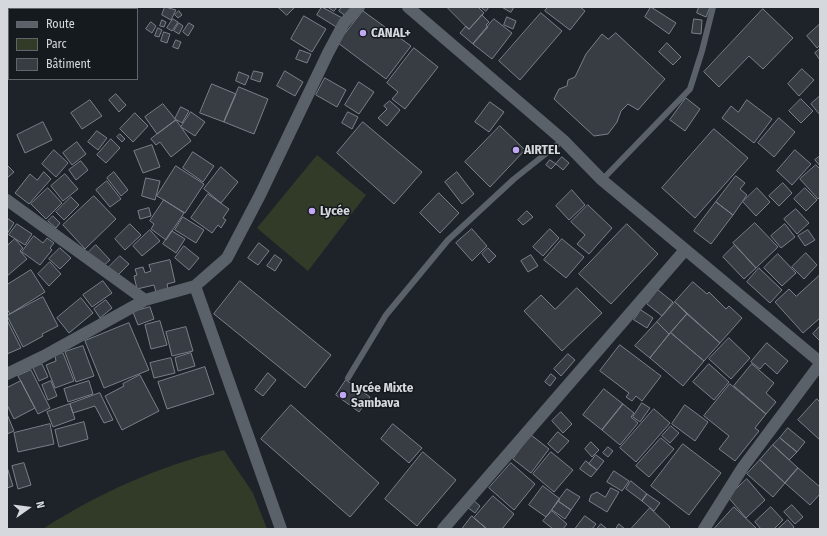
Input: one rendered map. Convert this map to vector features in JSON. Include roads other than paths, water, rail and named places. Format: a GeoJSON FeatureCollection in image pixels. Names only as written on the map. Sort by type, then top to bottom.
{"type":"FeatureCollection","features":[{"type":"Feature","properties":{"kind":"street"},"geometry":{"type":"LineString","coordinates":[[7,374],[44,356],[145,300],[195,286],[227,258],[260,195],[328,53],[344,23],[359,7]]}},
{"type":"Feature","properties":{"kind":"street"},"geometry":{"type":"LineString","coordinates":[[408,7],[563,140],[602,180],[820,363],[744,468],[704,529]]}},
{"type":"Feature","properties":{"kind":"street"},"geometry":{"type":"LineString","coordinates":[[7,200],[145,300]]}},
{"type":"Feature","properties":{"kind":"street"},"geometry":{"type":"LineString","coordinates":[[443,529],[685,250]]}},
{"type":"Feature","properties":{"kind":"street"},"geometry":{"type":"LineString","coordinates":[[195,286],[281,529]]}},
{"type":"Feature","properties":{"kind":"lane"},"geometry":{"type":"LineString","coordinates":[[602,180],[690,89],[702,51],[713,7]]}},
{"type":"Feature","properties":{"kind":"lane"},"geometry":{"type":"LineString","coordinates":[[348,378],[386,315],[448,240],[514,179],[563,140]]}},
{"type":"Feature","properties":{"kind":"place","name":"CANAL+"},"geometry":{"type":"Point","coordinates":[363,33]}},
{"type":"Feature","properties":{"kind":"place","name":"AIRTEL"},"geometry":{"type":"Point","coordinates":[516,150]}},
{"type":"Feature","properties":{"kind":"place","name":"Lycée"},"geometry":{"type":"Point","coordinates":[312,211]}},
{"type":"Feature","properties":{"kind":"place","name":"Lycée Mixte Sambava"},"geometry":{"type":"Point","coordinates":[343,395]}}]}
